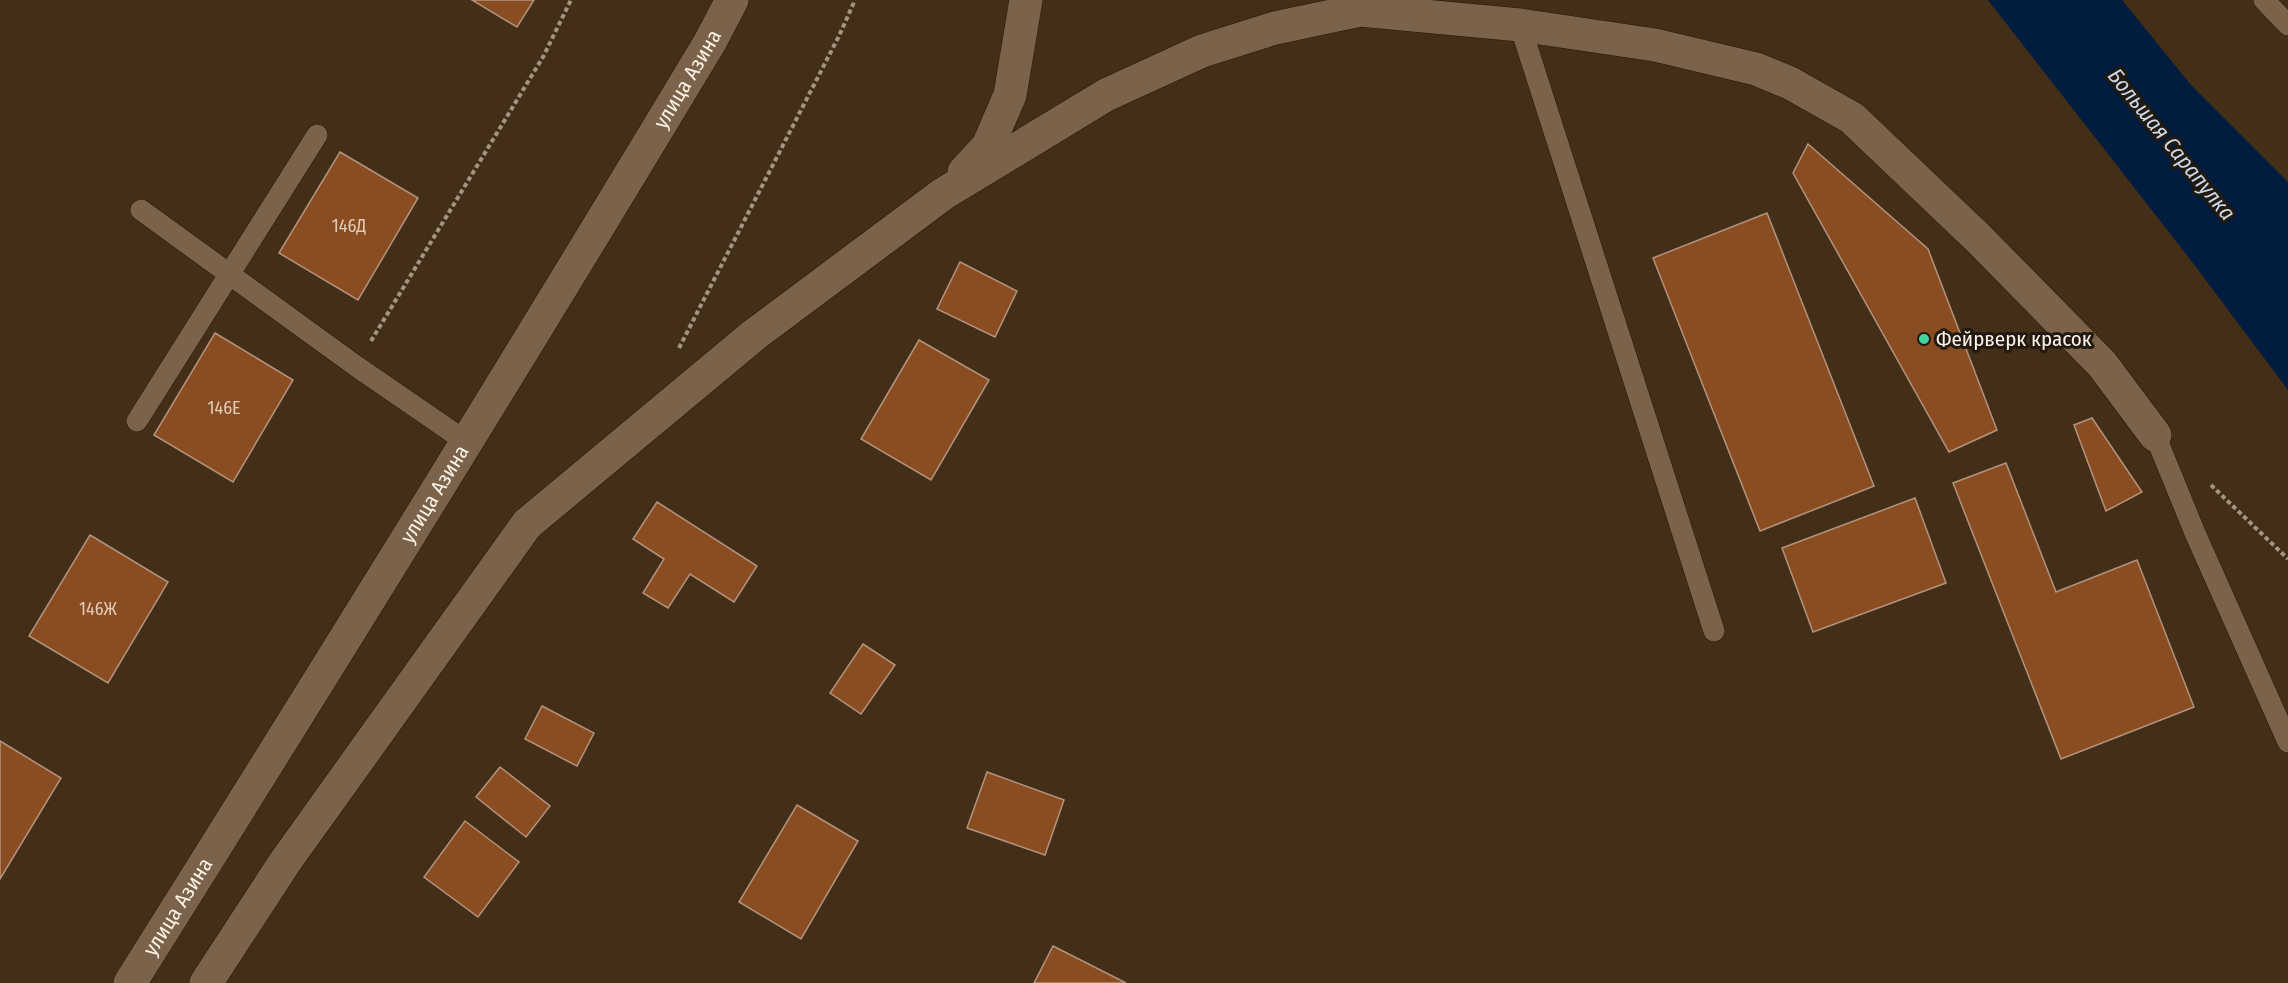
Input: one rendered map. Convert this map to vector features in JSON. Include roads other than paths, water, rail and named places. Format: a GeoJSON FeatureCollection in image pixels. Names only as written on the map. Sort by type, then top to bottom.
{"type":"FeatureCollection","features":[{"type":"Feature","properties":{"kind":"street","name":"улица Азина"},"geometry":{"type":"LineString","coordinates":[[130,983],[468,443],[698,62],[732,0]]}},
{"type":"Feature","properties":{"kind":"street"},"geometry":{"type":"LineString","coordinates":[[944,194],[988,146],[1010,95],[1026,0]]}},
{"type":"Feature","properties":{"kind":"street"},"geometry":{"type":"LineString","coordinates":[[206,983],[285,862],[527,524],[754,335],[944,194],[1107,95],[1202,51],[1275,28],[1360,10],[1520,25],[1655,45],[1756,69],[1790,83],[1851,118],[1980,239],[2102,364],[2155,435]]}},
{"type":"Feature","properties":{"kind":"lane"},"geometry":{"type":"LineString","coordinates":[[2264,0],[2288,26]]}},
{"type":"Feature","properties":{"kind":"lane"},"geometry":{"type":"LineString","coordinates":[[1520,25],[1714,631]]}},
{"type":"Feature","properties":{"kind":"lane"},"geometry":{"type":"LineString","coordinates":[[137,422],[317,135]]}},
{"type":"Feature","properties":{"kind":"lane"},"geometry":{"type":"LineString","coordinates":[[141,210],[356,366],[468,443]]}},
{"type":"Feature","properties":{"kind":"lane"},"geometry":{"type":"LineString","coordinates":[[2155,435],[2195,533],[2288,742]]}},
{"type":"Feature","properties":{"kind":"water","name":"Большая Сарапулка"},"geometry":{"type":"Polygon","coordinates":[[[1988,0],[2122,0],[2191,85],[2288,182],[2288,390],[2193,263],[1988,0]]]}},
{"type":"Feature","properties":{"kind":"place","name":"Фейрверк красок"},"geometry":{"type":"Point","coordinates":[1924,339]}}]}
